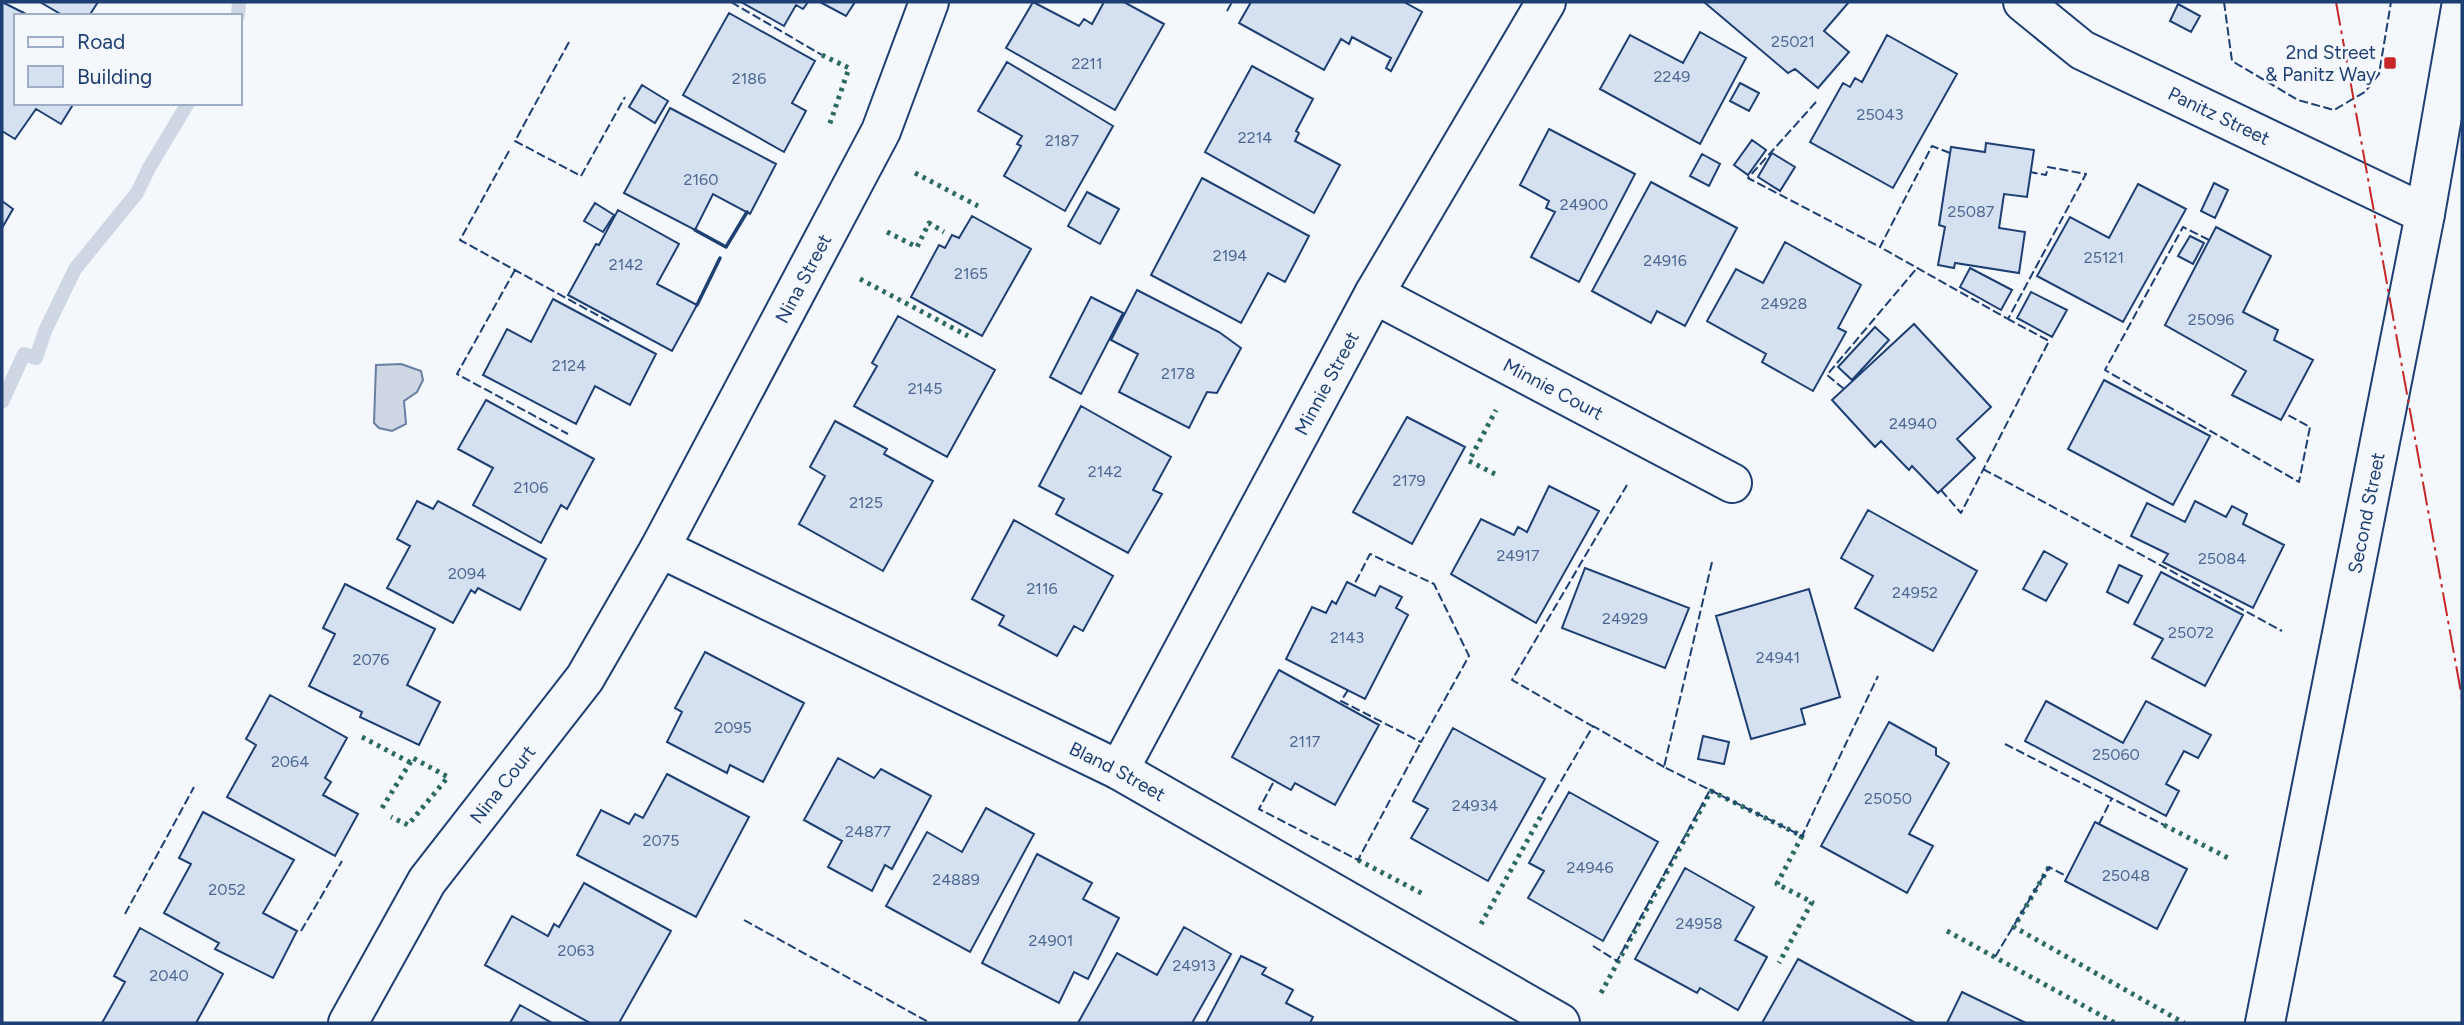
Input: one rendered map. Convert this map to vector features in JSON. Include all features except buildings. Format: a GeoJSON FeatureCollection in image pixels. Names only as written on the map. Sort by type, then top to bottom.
{"type":"FeatureCollection","features":[{"type":"Feature","properties":{"kind":"street","name":"Nina Street"},"geometry":{"type":"LineString","coordinates":[[660,548],[881,131],[929,2]]}},
{"type":"Feature","properties":{"kind":"street","name":"Minnie Street"},"geometry":{"type":"LineString","coordinates":[[1119,770],[1374,294],[1546,2]]}},
{"type":"Feature","properties":{"kind":"street","name":"Panitz Street"},"geometry":{"type":"LineString","coordinates":[[2024,2],[2082,50],[2425,214]]}},
{"type":"Feature","properties":{"kind":"street","name":"Second Street"},"geometry":{"type":"LineString","coordinates":[[2265,1023],[2425,214],[2462,2]]}},
{"type":"Feature","properties":{"kind":"street","name":"Minnie Court"},"geometry":{"type":"LineString","coordinates":[[1374,294],[1732,483]]}},
{"type":"Feature","properties":{"kind":"street","name":"Bland Street"},"geometry":{"type":"LineString","coordinates":[[660,548],[1119,770],[1560,1023]]}},
{"type":"Feature","properties":{"kind":"street","name":"Nina Court"},"geometry":{"type":"LineString","coordinates":[[348,1023],[426,881],[585,678],[660,548]]}},
{"type":"Feature","properties":{"kind":"shaded area"},"geometry":{"type":"Polygon","coordinates":[[[401,364],[421,371],[423,380],[417,392],[404,401],[406,424],[392,431],[379,428],[374,423],[376,365],[401,364]]]}},
{"type":"Feature","properties":{"kind":"waterway"},"geometry":{"type":"LineString","coordinates":[[238,14],[239,2]]}},
{"type":"Feature","properties":{"kind":"waterway"},"geometry":{"type":"LineString","coordinates":[[2,402],[24,354],[36,358],[45,331],[75,269],[137,193],[187,105]]}},
{"type":"Feature","properties":{"kind":"hedge"},"geometry":{"type":"LineString","coordinates":[[822,55],[849,68],[829,126]]}},
{"type":"Feature","properties":{"kind":"hedge"},"geometry":{"type":"LineString","coordinates":[[915,173],[978,206]]}},
{"type":"Feature","properties":{"kind":"hedge"},"geometry":{"type":"LineString","coordinates":[[887,232],[917,247],[929,223],[944,232]]}},
{"type":"Feature","properties":{"kind":"hedge"},"geometry":{"type":"LineString","coordinates":[[860,279],[968,336]]}},
{"type":"Feature","properties":{"kind":"hedge"},"geometry":{"type":"LineString","coordinates":[[1495,474],[1469,461],[1496,410]]}},
{"type":"Feature","properties":{"kind":"hedge"},"geometry":{"type":"LineString","coordinates":[[362,737],[411,763]]}},
{"type":"Feature","properties":{"kind":"hedge"},"geometry":{"type":"LineString","coordinates":[[382,808],[413,758],[448,777],[408,825],[391,817]]}},
{"type":"Feature","properties":{"kind":"hedge"},"geometry":{"type":"LineString","coordinates":[[1601,993],[1711,791],[1802,836],[1777,884],[1812,902],[1779,963]]}},
{"type":"Feature","properties":{"kind":"hedge"},"geometry":{"type":"LineString","coordinates":[[1481,924],[1542,814]]}},
{"type":"Feature","properties":{"kind":"hedge"},"geometry":{"type":"LineString","coordinates":[[2164,825],[2232,860]]}},
{"type":"Feature","properties":{"kind":"hedge"},"geometry":{"type":"LineString","coordinates":[[1358,860],[1425,895]]}},
{"type":"Feature","properties":{"kind":"hedge"},"geometry":{"type":"LineString","coordinates":[[2049,867],[2014,927],[2184,1023]]}},
{"type":"Feature","properties":{"kind":"hedge"},"geometry":{"type":"LineString","coordinates":[[1947,931],[2115,1023]]}},
{"type":"Feature","properties":{"kind":"fence"},"geometry":{"type":"LineString","coordinates":[[731,2],[822,55]]}},
{"type":"Feature","properties":{"kind":"fence"},"geometry":{"type":"LineString","coordinates":[[1227,11],[1232,2]]}},
{"type":"Feature","properties":{"kind":"fence"},"geometry":{"type":"LineString","coordinates":[[2224,2],[2232,61],[2298,100],[2334,110],[2365,92],[2379,74],[2391,2]]}},
{"type":"Feature","properties":{"kind":"fence"},"geometry":{"type":"LineString","coordinates":[[569,42],[515,141],[581,176],[625,97]]}},
{"type":"Feature","properties":{"kind":"fence"},"geometry":{"type":"LineString","coordinates":[[1816,102],[1748,178],[1880,247]]}},
{"type":"Feature","properties":{"kind":"fence"},"geometry":{"type":"LineString","coordinates":[[1950,153],[1932,146],[1880,247],[2008,319],[2086,174],[2048,167],[2046,175],[2030,172]]}},
{"type":"Feature","properties":{"kind":"fence"},"geometry":{"type":"LineString","coordinates":[[509,151],[460,240],[610,322],[611,318]]}},
{"type":"Feature","properties":{"kind":"fence"},"geometry":{"type":"LineString","coordinates":[[2209,240],[2183,227],[2105,370],[2299,482],[2310,427],[2284,413]]}},
{"type":"Feature","properties":{"kind":"fence"},"geometry":{"type":"LineString","coordinates":[[1844,389],[1827,375],[1917,268]]}},
{"type":"Feature","properties":{"kind":"fence"},"geometry":{"type":"LineString","coordinates":[[515,270],[457,374],[568,434]]}},
{"type":"Feature","properties":{"kind":"fence"},"geometry":{"type":"LineString","coordinates":[[1941,490],[1961,513],[2049,341],[2008,319]]}},
{"type":"Feature","properties":{"kind":"fence"},"geometry":{"type":"LineString","coordinates":[[1983,469],[2282,631]]}},
{"type":"Feature","properties":{"kind":"fence"},"geometry":{"type":"LineString","coordinates":[[1594,727],[1512,680],[1627,485]]}},
{"type":"Feature","properties":{"kind":"fence"},"geometry":{"type":"LineString","coordinates":[[1348,690],[1341,701],[1421,742],[1469,656],[1434,584],[1370,554],[1354,585]]}},
{"type":"Feature","properties":{"kind":"fence"},"geometry":{"type":"LineString","coordinates":[[1712,562],[1664,767],[1802,836],[1878,676]]}},
{"type":"Feature","properties":{"kind":"fence"},"geometry":{"type":"LineString","coordinates":[[1542,814],[1593,726],[1666,768]]}},
{"type":"Feature","properties":{"kind":"fence"},"geometry":{"type":"LineString","coordinates":[[1273,783],[1259,809],[1358,860],[1421,742]]}},
{"type":"Feature","properties":{"kind":"fence"},"geometry":{"type":"LineString","coordinates":[[2005,744],[2164,825]]}},
{"type":"Feature","properties":{"kind":"fence"},"geometry":{"type":"LineString","coordinates":[[125,914],[194,787]]}},
{"type":"Feature","properties":{"kind":"fence"},"geometry":{"type":"LineString","coordinates":[[1593,946],[1617,961],[1710,790]]}},
{"type":"Feature","properties":{"kind":"fence"},"geometry":{"type":"LineString","coordinates":[[2099,824],[2112,798]]}},
{"type":"Feature","properties":{"kind":"fence"},"geometry":{"type":"LineString","coordinates":[[301,931],[342,861]]}},
{"type":"Feature","properties":{"kind":"fence"},"geometry":{"type":"LineString","coordinates":[[1995,957],[2049,867],[2066,876]]}},
{"type":"Feature","properties":{"kind":"fence"},"geometry":{"type":"LineString","coordinates":[[744,920],[930,1023]]}},
{"type":"Feature","properties":{"kind":"wall"},"geometry":{"type":"LineString","coordinates":[[695,230],[726,247],[747,212]]}},
{"type":"Feature","properties":{"kind":"wall"},"geometry":{"type":"LineString","coordinates":[[697,305],[720,258]]}},
{"type":"Feature","properties":{"kind":"power"},"geometry":{"type":"LineString","coordinates":[[2336,2],[2462,698]]}},
{"type":"Feature","properties":{"kind":"place","name":"2nd Street & Panitz Way"},"geometry":{"type":"Point","coordinates":[2390,63]}}]}
